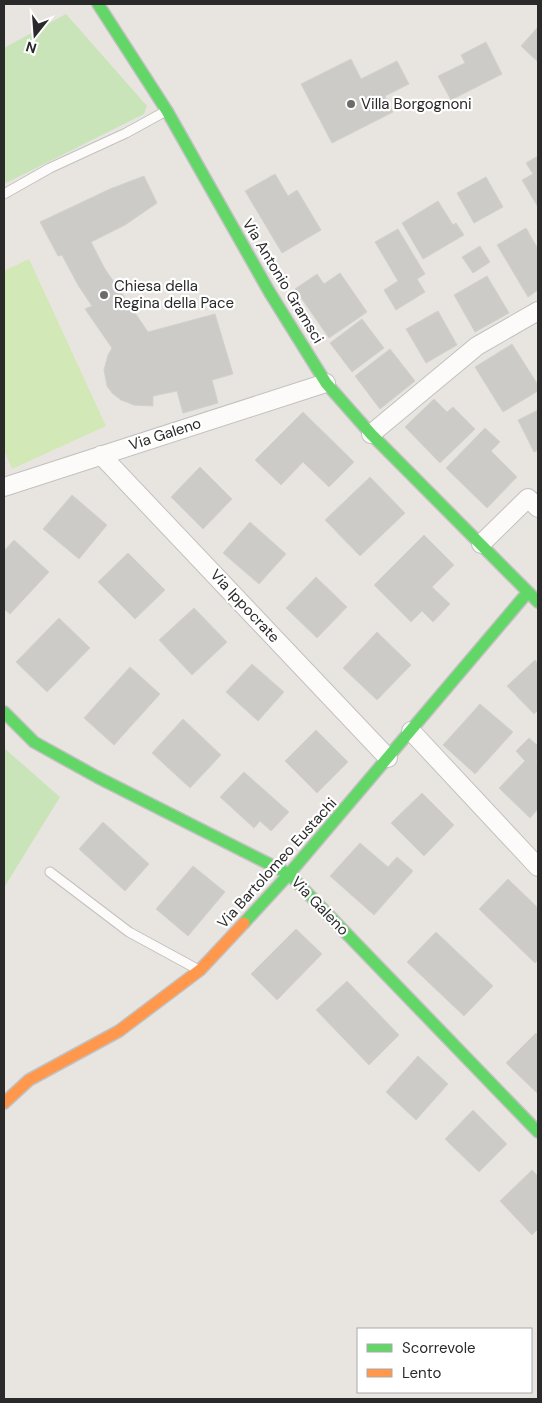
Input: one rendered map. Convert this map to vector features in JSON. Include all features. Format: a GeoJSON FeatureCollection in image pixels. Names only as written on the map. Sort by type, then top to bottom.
{"type":"FeatureCollection","features":[{"type":"Feature","properties":{"kind":"street","name":"Via Antonio Gramsci"},"geometry":{"type":"LineString","coordinates":[[98,4],[167,111],[270,293],[326,383],[371,434],[538,602]]}},
{"type":"Feature","properties":{"kind":"street"},"geometry":{"type":"LineString","coordinates":[[371,434],[477,346],[538,311]]}},
{"type":"Feature","properties":{"kind":"street","name":"Via Galeno"},"geometry":{"type":"LineString","coordinates":[[4,487],[326,383]]}},
{"type":"Feature","properties":{"kind":"street","name":"Via Ippocrate"},"geometry":{"type":"LineString","coordinates":[[101,455],[388,758]]}},
{"type":"Feature","properties":{"kind":"street"},"geometry":{"type":"LineString","coordinates":[[480,544],[535,498]]}},
{"type":"Feature","properties":{"kind":"street","name":"Via Bartolomeo Eustachi"},"geometry":{"type":"LineString","coordinates":[[4,1103],[29,1080],[119,1031],[200,970],[289,874],[528,592]]}},
{"type":"Feature","properties":{"kind":"street","name":"Via Galeno"},"geometry":{"type":"LineString","coordinates":[[4,712],[34,742],[97,777],[289,874],[538,1132]]}},
{"type":"Feature","properties":{"kind":"street"},"geometry":{"type":"LineString","coordinates":[[411,731],[538,867]]}},
{"type":"Feature","properties":{"kind":"lane"},"geometry":{"type":"LineString","coordinates":[[4,194],[50,168],[126,133],[167,111]]}},
{"type":"Feature","properties":{"kind":"lane"},"geometry":{"type":"LineString","coordinates":[[50,872],[129,932],[200,970]]}},
{"type":"Feature","properties":{"kind":"green space"},"geometry":{"type":"Polygon","coordinates":[[[66,14],[147,106],[144,114],[6,183],[4,178],[4,48],[66,14]]]}},
{"type":"Feature","properties":{"kind":"green space"},"geometry":{"type":"Polygon","coordinates":[[[29,259],[106,426],[12,469],[4,450],[4,271],[29,259]]]}},
{"type":"Feature","properties":{"kind":"green space"},"geometry":{"type":"Polygon","coordinates":[[[4,748],[60,797],[5,886],[4,885],[4,748]]]}},
{"type":"Feature","properties":{"kind":"building"},"geometry":{"type":"Polygon","coordinates":[[[538,27],[538,62],[521,46],[538,27]]]}},
{"type":"Feature","properties":{"kind":"building"},"geometry":{"type":"Polygon","coordinates":[[[486,42],[502,74],[451,100],[438,76],[465,63],[461,55],[486,42]]]}},
{"type":"Feature","properties":{"kind":"building","name":"Villa Borgognoni"},"geometry":{"type":"Polygon","coordinates":[[[351,59],[361,79],[397,61],[409,84],[385,96],[393,112],[332,143],[301,84],[351,59]]]}},
{"type":"Feature","properties":{"kind":"building"},"geometry":{"type":"Polygon","coordinates":[[[538,156],[538,207],[522,180],[533,174],[526,163],[538,156]]]}},
{"type":"Feature","properties":{"kind":"building"},"geometry":{"type":"Polygon","coordinates":[[[275,174],[288,196],[297,190],[321,230],[282,253],[245,191],[275,174]]]}},
{"type":"Feature","properties":{"kind":"building","name":"Chiesa della Regina della Pace"},"geometry":{"type":"Polygon","coordinates":[[[144,176],[157,203],[125,225],[91,242],[105,269],[148,332],[215,314],[233,374],[212,380],[218,403],[183,413],[177,391],[153,396],[153,406],[134,405],[121,400],[112,393],[107,386],[104,370],[112,348],[85,309],[92,306],[62,255],[58,256],[40,222],[110,189],[144,176]]]}},
{"type":"Feature","properties":{"kind":"building"},"geometry":{"type":"Polygon","coordinates":[[[486,177],[503,207],[474,223],[457,193],[486,177]]]}},
{"type":"Feature","properties":{"kind":"building"},"geometry":{"type":"Polygon","coordinates":[[[438,201],[453,225],[456,223],[464,235],[423,259],[402,223],[438,201]]]}},
{"type":"Feature","properties":{"kind":"building"},"geometry":{"type":"Polygon","coordinates":[[[526,228],[538,249],[538,290],[528,297],[497,245],[526,228]]]}},
{"type":"Feature","properties":{"kind":"building"},"geometry":{"type":"Polygon","coordinates":[[[398,229],[425,274],[417,279],[425,292],[396,310],[384,290],[398,281],[375,242],[398,229]]]}},
{"type":"Feature","properties":{"kind":"building"},"geometry":{"type":"Polygon","coordinates":[[[480,246],[490,262],[473,273],[462,257],[480,246]]]}},
{"type":"Feature","properties":{"kind":"building"},"geometry":{"type":"Polygon","coordinates":[[[340,273],[367,312],[329,338],[295,289],[317,274],[324,284],[340,273]]]}},
{"type":"Feature","properties":{"kind":"building"},"geometry":{"type":"Polygon","coordinates":[[[487,276],[509,313],[475,332],[454,295],[487,276]]]}},
{"type":"Feature","properties":{"kind":"building"},"geometry":{"type":"Polygon","coordinates":[[[438,311],[457,345],[426,363],[406,329],[438,311]]]}},
{"type":"Feature","properties":{"kind":"building"},"geometry":{"type":"Polygon","coordinates":[[[362,319],[384,348],[352,372],[330,343],[362,319]]]}},
{"type":"Feature","properties":{"kind":"building"},"geometry":{"type":"Polygon","coordinates":[[[512,344],[538,385],[538,391],[503,412],[475,367],[512,344]]]}},
{"type":"Feature","properties":{"kind":"building"},"geometry":{"type":"Polygon","coordinates":[[[390,349],[415,381],[380,409],[355,376],[390,349]]]}},
{"type":"Feature","properties":{"kind":"building"},"geometry":{"type":"Polygon","coordinates":[[[434,399],[447,412],[453,407],[475,429],[440,463],[405,427],[434,399]]]}},
{"type":"Feature","properties":{"kind":"building"},"geometry":{"type":"Polygon","coordinates":[[[538,410],[538,450],[534,452],[518,420],[538,410]]]}},
{"type":"Feature","properties":{"kind":"building"},"geometry":{"type":"Polygon","coordinates":[[[303,412],[354,462],[329,487],[303,462],[281,485],[255,460],[303,412]]]}},
{"type":"Feature","properties":{"kind":"building"},"geometry":{"type":"Polygon","coordinates":[[[485,428],[500,442],[491,451],[517,477],[487,508],[446,468],[485,428]]]}},
{"type":"Feature","properties":{"kind":"building"},"geometry":{"type":"Polygon","coordinates":[[[200,467],[232,499],[203,529],[171,497],[200,467]]]}},
{"type":"Feature","properties":{"kind":"building"},"geometry":{"type":"Polygon","coordinates":[[[370,477],[405,513],[360,556],[325,520],[370,477]]]}},
{"type":"Feature","properties":{"kind":"building"},"geometry":{"type":"Polygon","coordinates":[[[72,495],[107,525],[79,559],[43,529],[72,495]]]}},
{"type":"Feature","properties":{"kind":"building"},"geometry":{"type":"Polygon","coordinates":[[[250,522],[286,554],[259,584],[223,553],[250,522]]]}},
{"type":"Feature","properties":{"kind":"building"},"geometry":{"type":"Polygon","coordinates":[[[424,535],[454,565],[432,587],[450,604],[433,622],[422,611],[411,622],[374,585],[424,535]]]}},
{"type":"Feature","properties":{"kind":"building"},"geometry":{"type":"Polygon","coordinates":[[[14,540],[49,572],[10,614],[4,609],[4,551],[14,540]]]}},
{"type":"Feature","properties":{"kind":"building"},"geometry":{"type":"Polygon","coordinates":[[[128,553],[165,590],[135,619],[98,582],[128,553]]]}},
{"type":"Feature","properties":{"kind":"building"},"geometry":{"type":"Polygon","coordinates":[[[316,577],[347,607],[317,638],[286,608],[316,577]]]}},
{"type":"Feature","properties":{"kind":"building"},"geometry":{"type":"Polygon","coordinates":[[[194,608],[227,642],[192,675],[159,640],[194,608]]]}},
{"type":"Feature","properties":{"kind":"building"},"geometry":{"type":"Polygon","coordinates":[[[59,618],[90,648],[47,692],[16,662],[59,618]]]}},
{"type":"Feature","properties":{"kind":"building"},"geometry":{"type":"Polygon","coordinates":[[[377,632],[411,665],[377,700],[343,668],[377,632]]]}},
{"type":"Feature","properties":{"kind":"building"},"geometry":{"type":"Polygon","coordinates":[[[535,660],[538,664],[538,710],[534,714],[507,686],[535,660]]]}},
{"type":"Feature","properties":{"kind":"building"},"geometry":{"type":"Polygon","coordinates":[[[252,664],[284,692],[258,721],[226,692],[252,664]]]}},
{"type":"Feature","properties":{"kind":"building"},"geometry":{"type":"Polygon","coordinates":[[[130,667],[160,694],[114,745],[84,718],[130,667]]]}},
{"type":"Feature","properties":{"kind":"building"},"geometry":{"type":"Polygon","coordinates":[[[480,704],[513,732],[475,774],[443,745],[480,704]]]}},
{"type":"Feature","properties":{"kind":"building"},"geometry":{"type":"Polygon","coordinates":[[[183,719],[221,755],[190,788],[152,753],[183,719]]]}},
{"type":"Feature","properties":{"kind":"building"},"geometry":{"type":"Polygon","coordinates":[[[316,730],[348,762],[317,793],[285,761],[316,730]]]}},
{"type":"Feature","properties":{"kind":"building"},"geometry":{"type":"Polygon","coordinates":[[[529,738],[538,746],[538,759],[536,761],[538,763],[538,809],[530,818],[499,788],[525,761],[516,751],[529,738]]]}},
{"type":"Feature","properties":{"kind":"building"},"geometry":{"type":"Polygon","coordinates":[[[244,772],[289,812],[271,831],[260,821],[254,828],[220,797],[244,772]]]}},
{"type":"Feature","properties":{"kind":"building"},"geometry":{"type":"Polygon","coordinates":[[[422,793],[454,825],[424,856],[391,823],[422,793]]]}},
{"type":"Feature","properties":{"kind":"building"},"geometry":{"type":"Polygon","coordinates":[[[103,822],[149,864],[125,891],[79,849],[103,822]]]}},
{"type":"Feature","properties":{"kind":"building"},"geometry":{"type":"Polygon","coordinates":[[[360,843],[388,867],[397,857],[413,871],[374,915],[330,876],[360,843]]]}},
{"type":"Feature","properties":{"kind":"building"},"geometry":{"type":"Polygon","coordinates":[[[193,866],[225,892],[188,936],[156,909],[193,866]]]}},
{"type":"Feature","properties":{"kind":"building"},"geometry":{"type":"Polygon","coordinates":[[[508,879],[538,908],[538,960],[535,963],[479,909],[508,879]]]}},
{"type":"Feature","properties":{"kind":"building"},"geometry":{"type":"Polygon","coordinates":[[[296,929],[322,954],[277,1000],[251,974],[296,929]]]}},
{"type":"Feature","properties":{"kind":"building"},"geometry":{"type":"Polygon","coordinates":[[[436,932],[493,986],[464,1016],[407,962],[436,932]]]}},
{"type":"Feature","properties":{"kind":"building"},"geometry":{"type":"Polygon","coordinates":[[[347,981],[399,1035],[369,1065],[316,1010],[347,981]]]}},
{"type":"Feature","properties":{"kind":"building"},"geometry":{"type":"Polygon","coordinates":[[[536,1033],[538,1036],[538,1094],[506,1063],[536,1033]]]}},
{"type":"Feature","properties":{"kind":"building"},"geometry":{"type":"Polygon","coordinates":[[[418,1056],[448,1084],[416,1120],[386,1092],[418,1056]]]}},
{"type":"Feature","properties":{"kind":"building"},"geometry":{"type":"Polygon","coordinates":[[[473,1110],[507,1144],[479,1172],[445,1139],[473,1110]]]}},
{"type":"Feature","properties":{"kind":"building"},"geometry":{"type":"Polygon","coordinates":[[[532,1170],[538,1176],[538,1229],[532,1235],[500,1201],[532,1170]]]}},
{"type":"Feature","properties":{"kind":"traffic: fast"},"geometry":{"type":"LineString","coordinates":[[98,4],[167,111],[270,293],[326,383],[371,434],[538,602]]}},
{"type":"Feature","properties":{"kind":"traffic: fast"},"geometry":{"type":"LineString","coordinates":[[244,923],[289,874],[528,592]]}},
{"type":"Feature","properties":{"kind":"traffic: fast"},"geometry":{"type":"LineString","coordinates":[[4,712],[34,742],[97,777],[289,874],[538,1132]]}},
{"type":"Feature","properties":{"kind":"traffic: slow"},"geometry":{"type":"LineString","coordinates":[[4,1103],[29,1080],[119,1031],[200,970],[244,923]]}},
{"type":"Feature","properties":{"kind":"place","name":"Villa Borgognoni"},"geometry":{"type":"Point","coordinates":[351,104]}},
{"type":"Feature","properties":{"kind":"place","name":"Chiesa della Regina della Pace"},"geometry":{"type":"Point","coordinates":[104,295]}}]}
